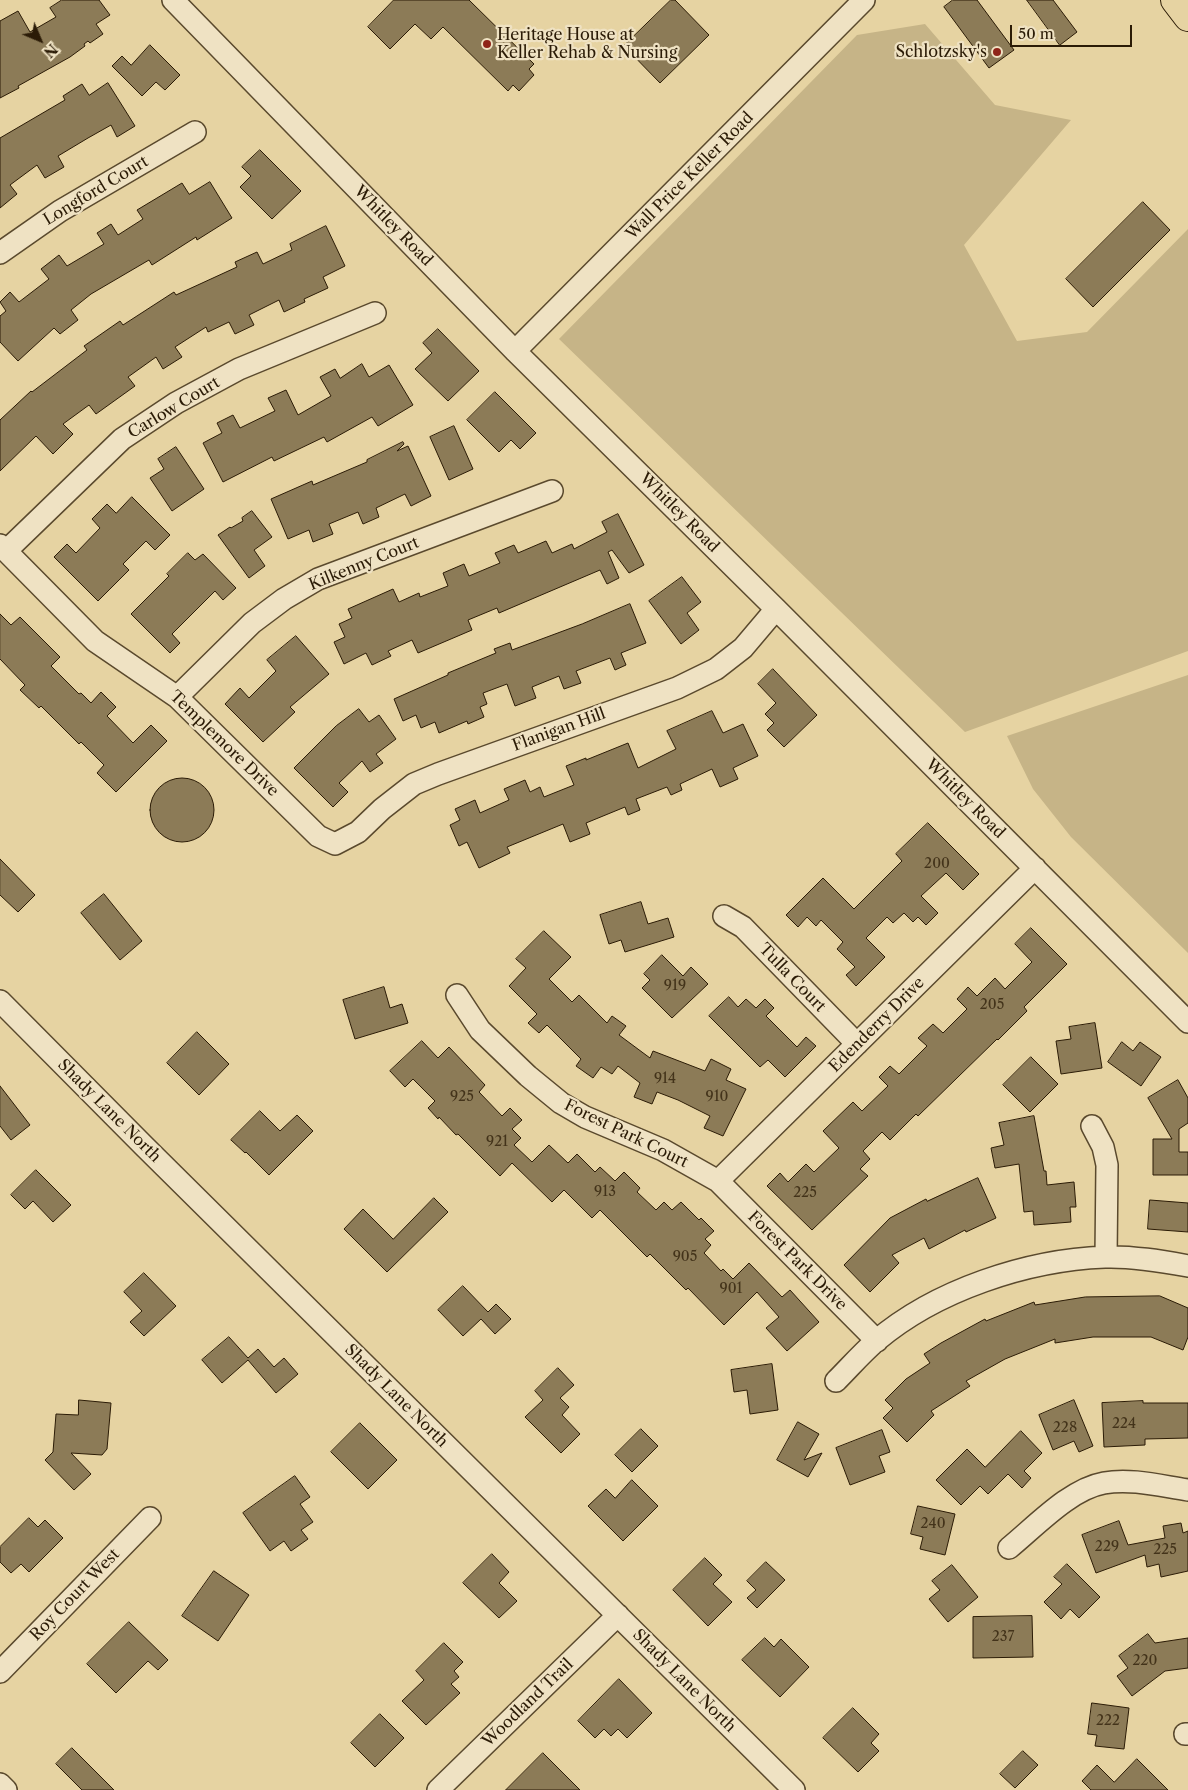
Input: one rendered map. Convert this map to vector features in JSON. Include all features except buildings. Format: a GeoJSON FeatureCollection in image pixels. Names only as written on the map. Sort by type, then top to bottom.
{"type":"FeatureCollection","features":[{"type":"Feature","properties":{"kind":"main road"},"geometry":{"type":"LineString","coordinates":[[1175,0],[1188,17]]}},
{"type":"Feature","properties":{"kind":"street","name":"Whitley Road"},"geometry":{"type":"LineString","coordinates":[[173,0],[515,351],[776,609],[1188,1022]]}},
{"type":"Feature","properties":{"kind":"street","name":"Wall Price Keller Road"},"geometry":{"type":"LineString","coordinates":[[515,351],[864,0]]}},
{"type":"Feature","properties":{"kind":"street","name":"Longford Court"},"geometry":{"type":"LineString","coordinates":[[0,253],[60,211],[195,132]]}},
{"type":"Feature","properties":{"kind":"street","name":"Carlow Court"},"geometry":{"type":"LineString","coordinates":[[3,548],[122,440],[176,403],[239,369],[374,312]]}},
{"type":"Feature","properties":{"kind":"street","name":"Kilkenny Court"},"geometry":{"type":"LineString","coordinates":[[177,697],[252,623],[284,599],[318,579],[552,491]]}},
{"type":"Feature","properties":{"kind":"street","name":"Templemore Drive"},"geometry":{"type":"LineString","coordinates":[[3,548],[95,640],[177,697],[318,836],[335,844]]}},
{"type":"Feature","properties":{"kind":"street","name":"Flanigan Hill"},"geometry":{"type":"LineString","coordinates":[[335,844],[358,832],[382,809],[414,784],[677,688],[716,669],[743,648],[776,609]]}},
{"type":"Feature","properties":{"kind":"street","name":"Edenderry Drive"},"geometry":{"type":"LineString","coordinates":[[718,1181],[1035,868]]}},
{"type":"Feature","properties":{"kind":"street","name":"Tulla Court"},"geometry":{"type":"LineString","coordinates":[[724,916],[743,927],[857,1044]]}},
{"type":"Feature","properties":{"kind":"street","name":"Forest Park Court"},"geometry":{"type":"LineString","coordinates":[[457,995],[480,1030],[528,1076],[561,1103],[585,1117],[663,1150],[718,1181]]}},
{"type":"Feature","properties":{"kind":"street","name":"Shady Lane North"},"geometry":{"type":"LineString","coordinates":[[0,1001],[794,1790]]}},
{"type":"Feature","properties":{"kind":"street"},"geometry":{"type":"LineString","coordinates":[[1092,1126],[1103,1147],[1107,1166],[1106,1257]]}},
{"type":"Feature","properties":{"kind":"street","name":"Forest Park Drive"},"geometry":{"type":"LineString","coordinates":[[718,1181],[877,1341]]}},
{"type":"Feature","properties":{"kind":"street"},"geometry":{"type":"LineString","coordinates":[[836,1381],[877,1341],[924,1307],[959,1290],[1029,1268],[1073,1260],[1106,1257],[1158,1261],[1188,1266]]}},
{"type":"Feature","properties":{"kind":"street"},"geometry":{"type":"LineString","coordinates":[[1009,1548],[1056,1507],[1080,1491],[1103,1483],[1132,1482],[1188,1490]]}},
{"type":"Feature","properties":{"kind":"street","name":"Roy Court West"},"geometry":{"type":"LineString","coordinates":[[0,1672],[150,1518]]}},
{"type":"Feature","properties":{"kind":"street","name":"Woodland Trail"},"geometry":{"type":"LineString","coordinates":[[438,1790],[618,1615]]}},
{"type":"Feature","properties":{"kind":"street"},"geometry":{"type":"LineString","coordinates":[[0,1784],[6,1790]]}},
{"type":"Feature","properties":{"kind":"shaded area"},"geometry":{"type":"Polygon","coordinates":[[[925,24],[995,105],[1071,120],[964,245],[1017,341],[1087,332],[1188,229],[1188,651],[965,732],[559,339],[857,35],[925,24]]]}},
{"type":"Feature","properties":{"kind":"shaded area"},"geometry":{"type":"Polygon","coordinates":[[[1188,675],[1188,953],[1071,837],[1033,789],[1007,736],[1188,675]]]}},
{"type":"Feature","properties":{"kind":"place","name":"Heritage House at Keller Rehab & Nursing"},"geometry":{"type":"Point","coordinates":[487,44]}},
{"type":"Feature","properties":{"kind":"place","name":"Schlotzsky's"},"geometry":{"type":"Point","coordinates":[997,52]}}]}
